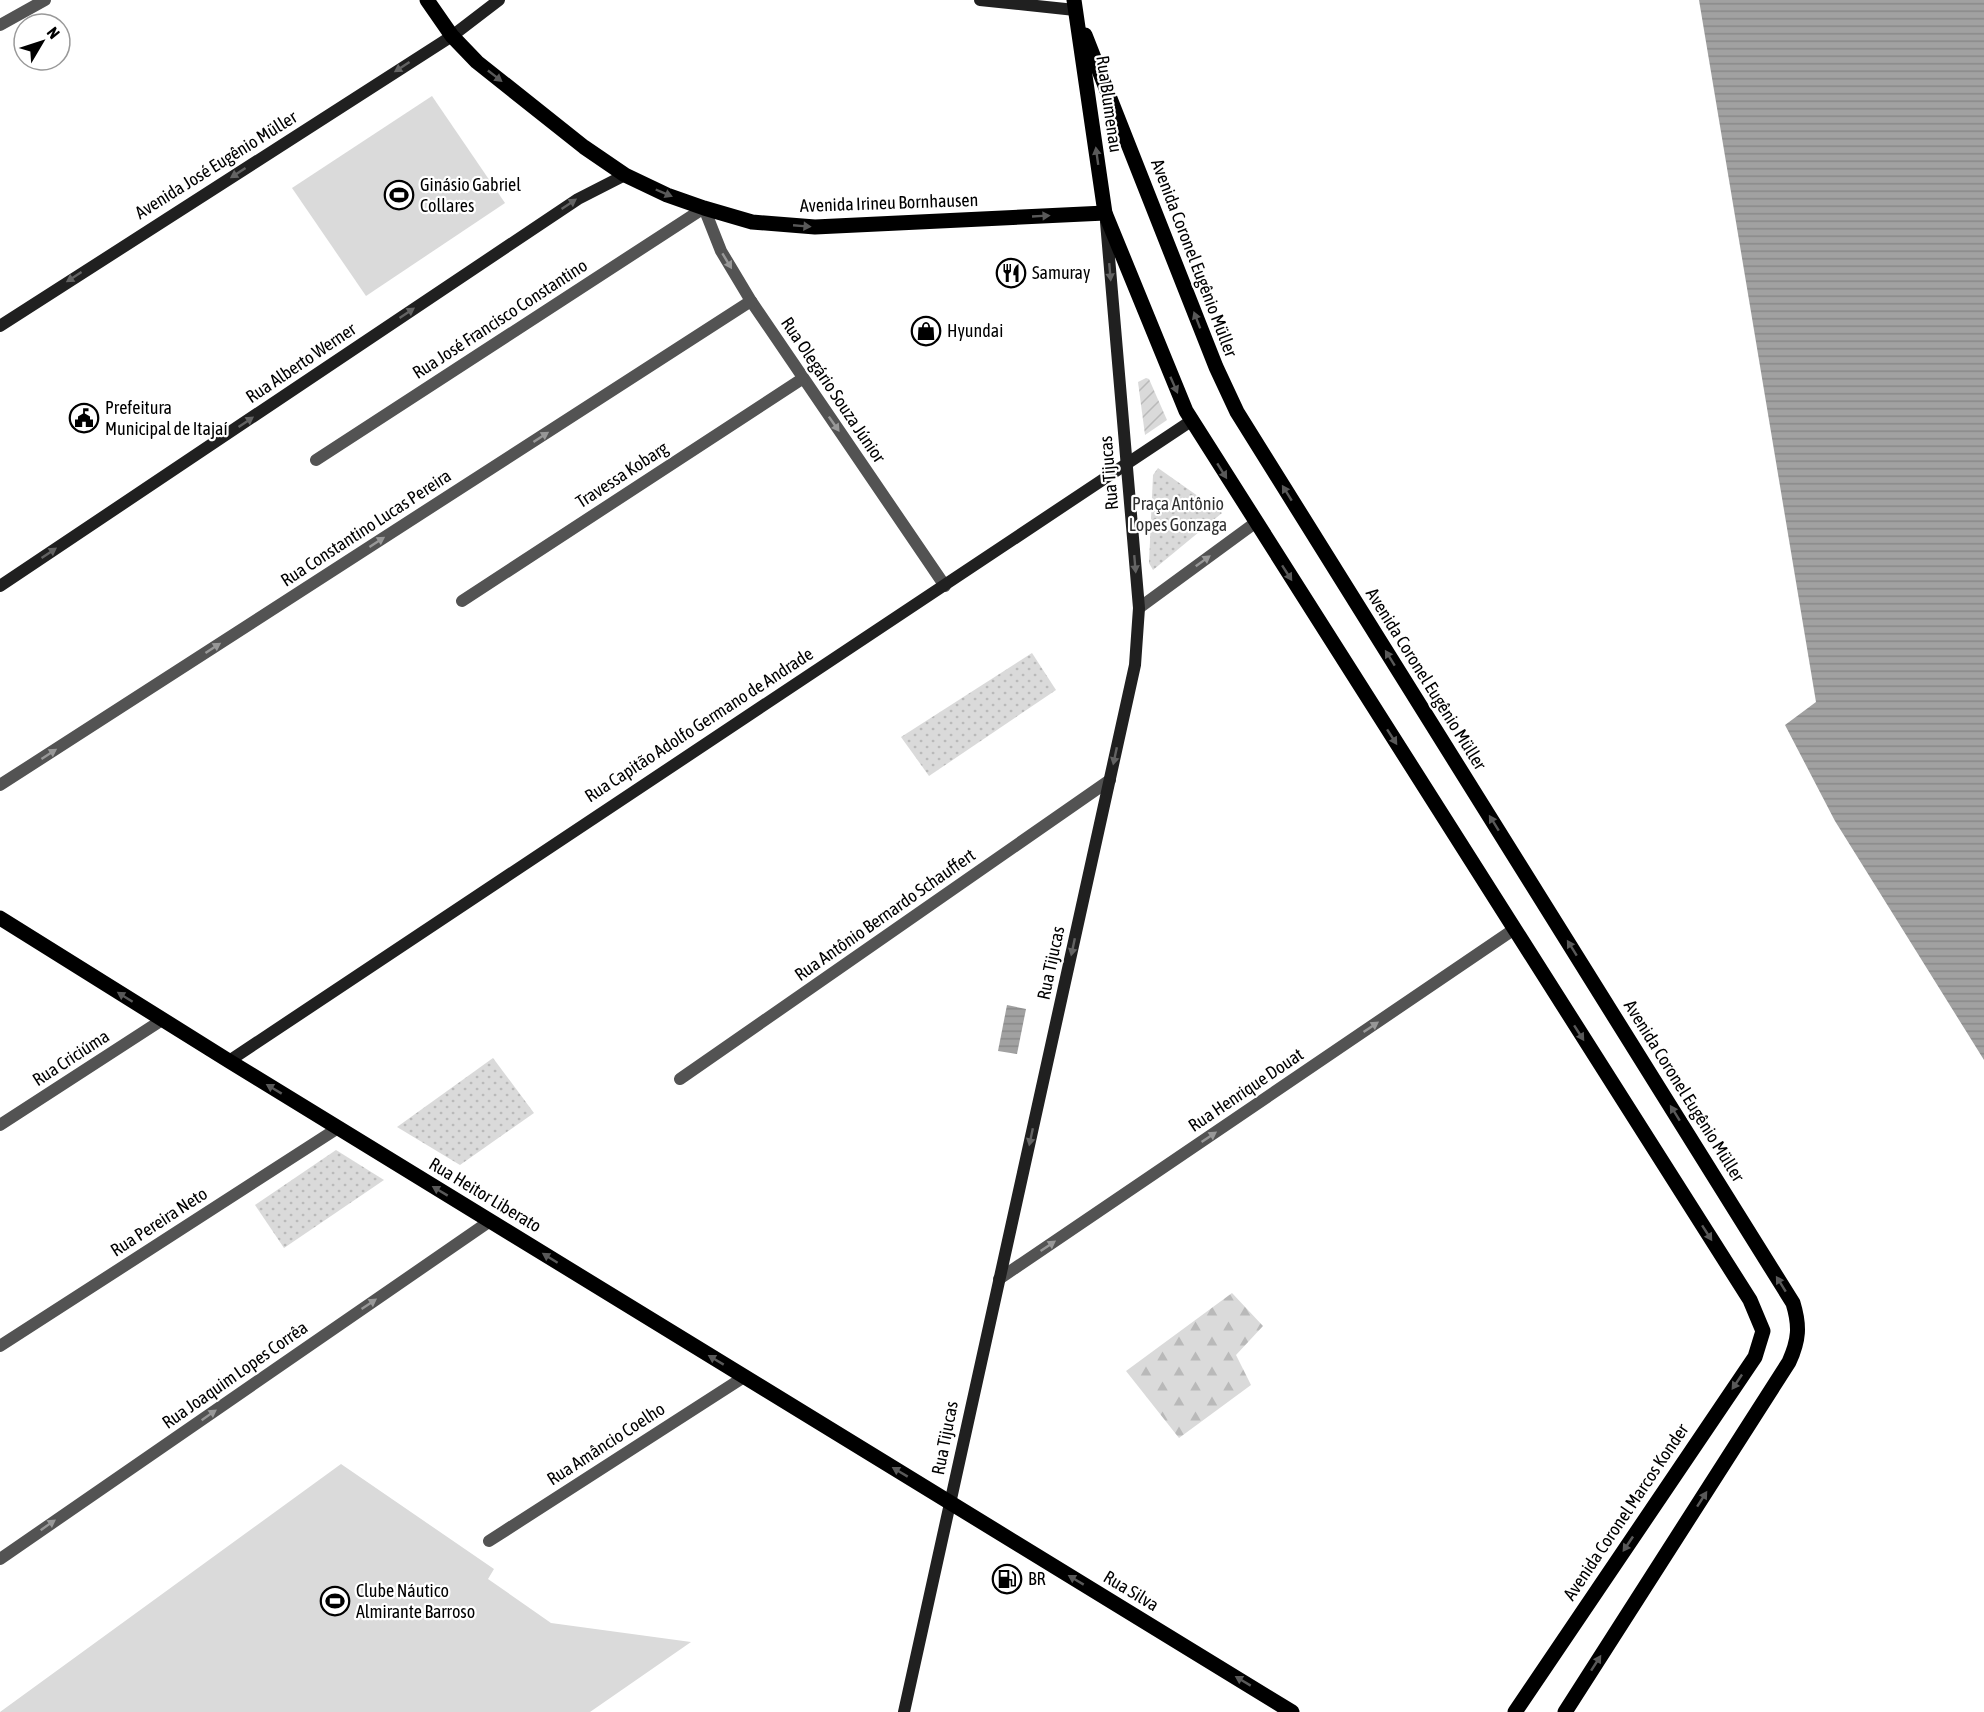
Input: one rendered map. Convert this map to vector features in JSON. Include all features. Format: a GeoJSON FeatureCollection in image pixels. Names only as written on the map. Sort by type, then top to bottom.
{"type":"FeatureCollection","features":[{"type":"Feature","properties":{"kind":"main road","name":"Avenida Irineu Bornhausen"},"geometry":{"type":"LineString","coordinates":[[427,0],[452,36],[477,62],[584,147],[625,175],[667,195],[704,208],[752,222],[815,227],[1105,213]]}},
{"type":"Feature","properties":{"kind":"main road","name":"Rua Blumenau"},"geometry":{"type":"LineString","coordinates":[[1075,5],[1105,213]]}},
{"type":"Feature","properties":{"kind":"main road","name":"Avenida Coronel Eugênio Müller"},"geometry":{"type":"LineString","coordinates":[[1075,5],[1216,367],[1237,412],[1793,1303],[1799,1324],[1799,1338],[1789,1362],[1564,1712]]}},
{"type":"Feature","properties":{"kind":"main road"},"geometry":{"type":"LineString","coordinates":[[1105,213],[1172,382],[1191,421],[1514,930]]}},
{"type":"Feature","properties":{"kind":"main road","name":"Rua Heitor Liberato"},"geometry":{"type":"LineString","coordinates":[[0,918],[228,1061],[950,1503]]}},
{"type":"Feature","properties":{"kind":"main road","name":"Avenida Coronel Marcos Konder"},"geometry":{"type":"LineString","coordinates":[[1514,930],[1750,1299],[1763,1331],[1755,1357],[1515,1712]]}},
{"type":"Feature","properties":{"kind":"main road","name":"Rua Silva"},"geometry":{"type":"LineString","coordinates":[[950,1503],[1292,1712]]}},
{"type":"Feature","properties":{"kind":"street"},"geometry":{"type":"LineString","coordinates":[[0,25],[45,0]]}},
{"type":"Feature","properties":{"kind":"street","name":"Avenida José Eugênio Müller"},"geometry":{"type":"LineString","coordinates":[[0,326],[452,36],[499,0]]}},
{"type":"Feature","properties":{"kind":"street"},"geometry":{"type":"LineString","coordinates":[[980,0],[1075,5]]}},
{"type":"Feature","properties":{"kind":"street","name":"Rua Alberto Werner"},"geometry":{"type":"LineString","coordinates":[[0,586],[578,199],[625,175]]}},
{"type":"Feature","properties":{"kind":"street","name":"Rua Olegário Souza Júnior"},"geometry":{"type":"LineString","coordinates":[[704,208],[721,251],[751,301],[945,586]]}},
{"type":"Feature","properties":{"kind":"street","name":"Rua José Francisco Constantino"},"geometry":{"type":"LineString","coordinates":[[316,460],[704,208]]}},
{"type":"Feature","properties":{"kind":"street","name":"Rua Tijucas"},"geometry":{"type":"LineString","coordinates":[[904,1712],[1135,665],[1139,608],[1105,213]]}},
{"type":"Feature","properties":{"kind":"street","name":"Rua Constantino Lucas Pereira"},"geometry":{"type":"LineString","coordinates":[[0,785],[751,301]]}},
{"type":"Feature","properties":{"kind":"street","name":"Travessa Kobarg"},"geometry":{"type":"LineString","coordinates":[[462,601],[802,379]]}},
{"type":"Feature","properties":{"kind":"street","name":"Rua Capitão Adolfo Germano de Andrade"},"geometry":{"type":"LineString","coordinates":[[228,1061],[1191,421]]}},
{"type":"Feature","properties":{"kind":"street"},"geometry":{"type":"LineString","coordinates":[[1139,608],[1255,524]]}},
{"type":"Feature","properties":{"kind":"street","name":"Rua Antônio Bernardo Schauffert"},"geometry":{"type":"LineString","coordinates":[[680,1079],[1110,780]]}},
{"type":"Feature","properties":{"kind":"street","name":"Rua Henrique Douat"},"geometry":{"type":"LineString","coordinates":[[999,1279],[1514,930]]}},
{"type":"Feature","properties":{"kind":"street","name":"Rua Criciúma"},"geometry":{"type":"LineString","coordinates":[[0,1125],[162,1020]]}},
{"type":"Feature","properties":{"kind":"street","name":"Rua Pereira Neto"},"geometry":{"type":"LineString","coordinates":[[0,1346],[338,1128]]}},
{"type":"Feature","properties":{"kind":"street","name":"Rua Joaquim Lopes Corrêa"},"geometry":{"type":"LineString","coordinates":[[0,1559],[490,1221]]}},
{"type":"Feature","properties":{"kind":"street","name":"Rua Amâncio Coelho"},"geometry":{"type":"LineString","coordinates":[[489,1541],[744,1377]]}},
{"type":"Feature","properties":{"kind":"green space","name":"Ginásio Gabriel Collares"},"geometry":{"type":"Polygon","coordinates":[[[432,96],[505,203],[366,296],[292,188],[432,96]]]}},
{"type":"Feature","properties":{"kind":"green space"},"geometry":{"type":"Polygon","coordinates":[[[1149,379],[1167,420],[1145,435],[1138,382],[1149,379]]]}},
{"type":"Feature","properties":{"kind":"green space","name":"Praça Antônio Lopes Gonzaga"},"geometry":{"type":"Polygon","coordinates":[[[1158,468],[1222,513],[1153,570],[1149,563],[1153,475],[1158,468]]]}},
{"type":"Feature","properties":{"kind":"green space"},"geometry":{"type":"Polygon","coordinates":[[[1032,653],[1056,690],[929,776],[901,737],[1032,653]]]}},
{"type":"Feature","properties":{"kind":"green space"},"geometry":{"type":"Polygon","coordinates":[[[493,1058],[534,1113],[460,1165],[397,1127],[493,1058]]]}},
{"type":"Feature","properties":{"kind":"green space"},"geometry":{"type":"Polygon","coordinates":[[[336,1150],[384,1180],[284,1248],[255,1205],[336,1150]]]}},
{"type":"Feature","properties":{"kind":"green space"},"geometry":{"type":"Polygon","coordinates":[[[1232,1293],[1263,1326],[1236,1355],[1251,1385],[1179,1438],[1126,1371],[1232,1293]]]}},
{"type":"Feature","properties":{"kind":"green space","name":"Clube Náutico Almirante Barroso"},"geometry":{"type":"Polygon","coordinates":[[[341,1464],[494,1569],[488,1579],[551,1623],[691,1642],[590,1712],[0,1712],[341,1464]]]}},
{"type":"Feature","properties":{"kind":"shaded area"},"geometry":{"type":"Polygon","coordinates":[[[1699,0],[1984,0],[1984,1060],[1835,821],[1785,725],[1816,702],[1699,0]]]}},
{"type":"Feature","properties":{"kind":"shaded area"},"geometry":{"type":"Polygon","coordinates":[[[1007,1005],[1026,1009],[1017,1054],[998,1051],[1007,1005]]]}},
{"type":"Feature","properties":{"kind":"place","name":"Ginásio Gabriel Collares"},"geometry":{"type":"Point","coordinates":[399,195]}},
{"type":"Feature","properties":{"kind":"place","name":"Samuray"},"geometry":{"type":"Point","coordinates":[1011,273]}},
{"type":"Feature","properties":{"kind":"place","name":"Hyundai"},"geometry":{"type":"Point","coordinates":[926,331]}},
{"type":"Feature","properties":{"kind":"place","name":"Prefeitura Municipal de Itajaí"},"geometry":{"type":"Point","coordinates":[84,418]}},
{"type":"Feature","properties":{"kind":"place","name":"BR"},"geometry":{"type":"Point","coordinates":[1007,1579]}},
{"type":"Feature","properties":{"kind":"place","name":"Clube Náutico Almirante Barroso"},"geometry":{"type":"Point","coordinates":[335,1601]}}]}
